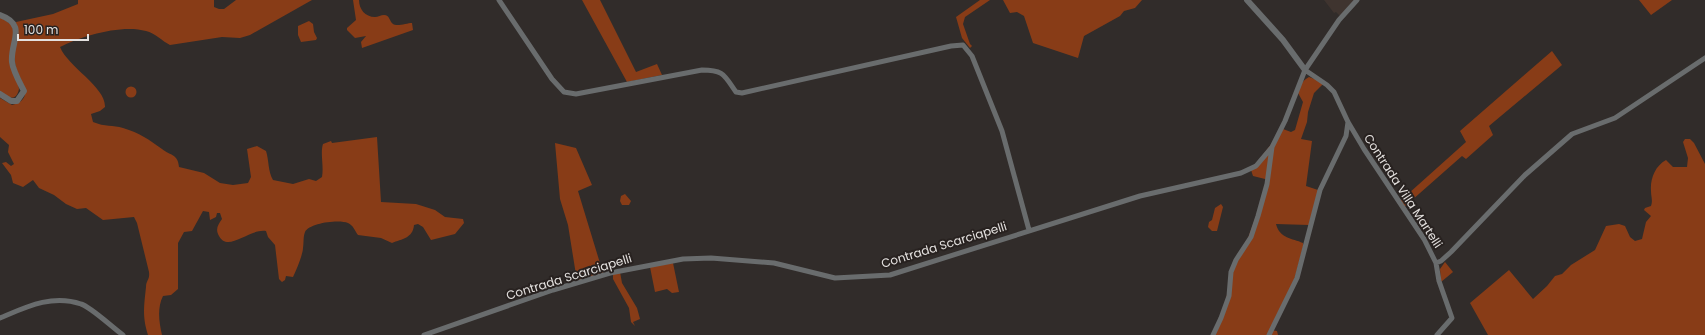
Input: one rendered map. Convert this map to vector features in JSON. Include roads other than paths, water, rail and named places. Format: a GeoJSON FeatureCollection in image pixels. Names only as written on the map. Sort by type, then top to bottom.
{"type":"FeatureCollection","features":[{"type":"Feature","properties":{"kind":"street"},"geometry":{"type":"LineString","coordinates":[[499,0],[552,80],[564,92],[576,94],[702,70],[716,70],[724,75],[736,92],[742,93],[951,46],[963,45],[972,56],[1002,131],[1029,230]]}},
{"type":"Feature","properties":{"kind":"street"},"geometry":{"type":"LineString","coordinates":[[1247,0],[1283,40],[1305,70]]}},
{"type":"Feature","properties":{"kind":"street"},"geometry":{"type":"LineString","coordinates":[[1213,335],[1222,318],[1229,296],[1232,272],[1236,260],[1251,237],[1267,184],[1272,147],[1285,121],[1305,70],[1338,20],[1357,0]]}},
{"type":"Feature","properties":{"kind":"street"},"geometry":{"type":"LineString","coordinates":[[0,15],[9,18],[15,27],[16,33],[12,62],[24,91],[17,101],[11,101],[0,94]]}},
{"type":"Feature","properties":{"kind":"street"},"geometry":{"type":"LineString","coordinates":[[1436,263],[1441,261],[1451,252],[1525,175],[1572,134],[1615,118],[1705,58]]}},
{"type":"Feature","properties":{"kind":"street","name":"Contrada Villa Martelli"},"geometry":{"type":"LineString","coordinates":[[1305,70],[1327,85],[1334,92],[1348,122],[1399,204],[1424,239],[1436,263],[1439,281],[1452,318],[1438,335]]}},
{"type":"Feature","properties":{"kind":"street","name":"Contrada Villa Martelli"},"geometry":{"type":"LineString","coordinates":[[1269,335],[1297,278],[1320,190],[1346,136],[1348,122]]}},
{"type":"Feature","properties":{"kind":"street","name":"Contrada Scarciapelli"},"geometry":{"type":"LineString","coordinates":[[424,335],[553,290],[610,273],[640,266],[699,257],[774,263],[835,278],[890,275],[1140,196],[1241,173],[1256,166],[1272,147]]}},
{"type":"Feature","properties":{"kind":"street"},"geometry":{"type":"LineString","coordinates":[[0,318],[35,302],[56,300],[82,304],[124,335]]}}]}
